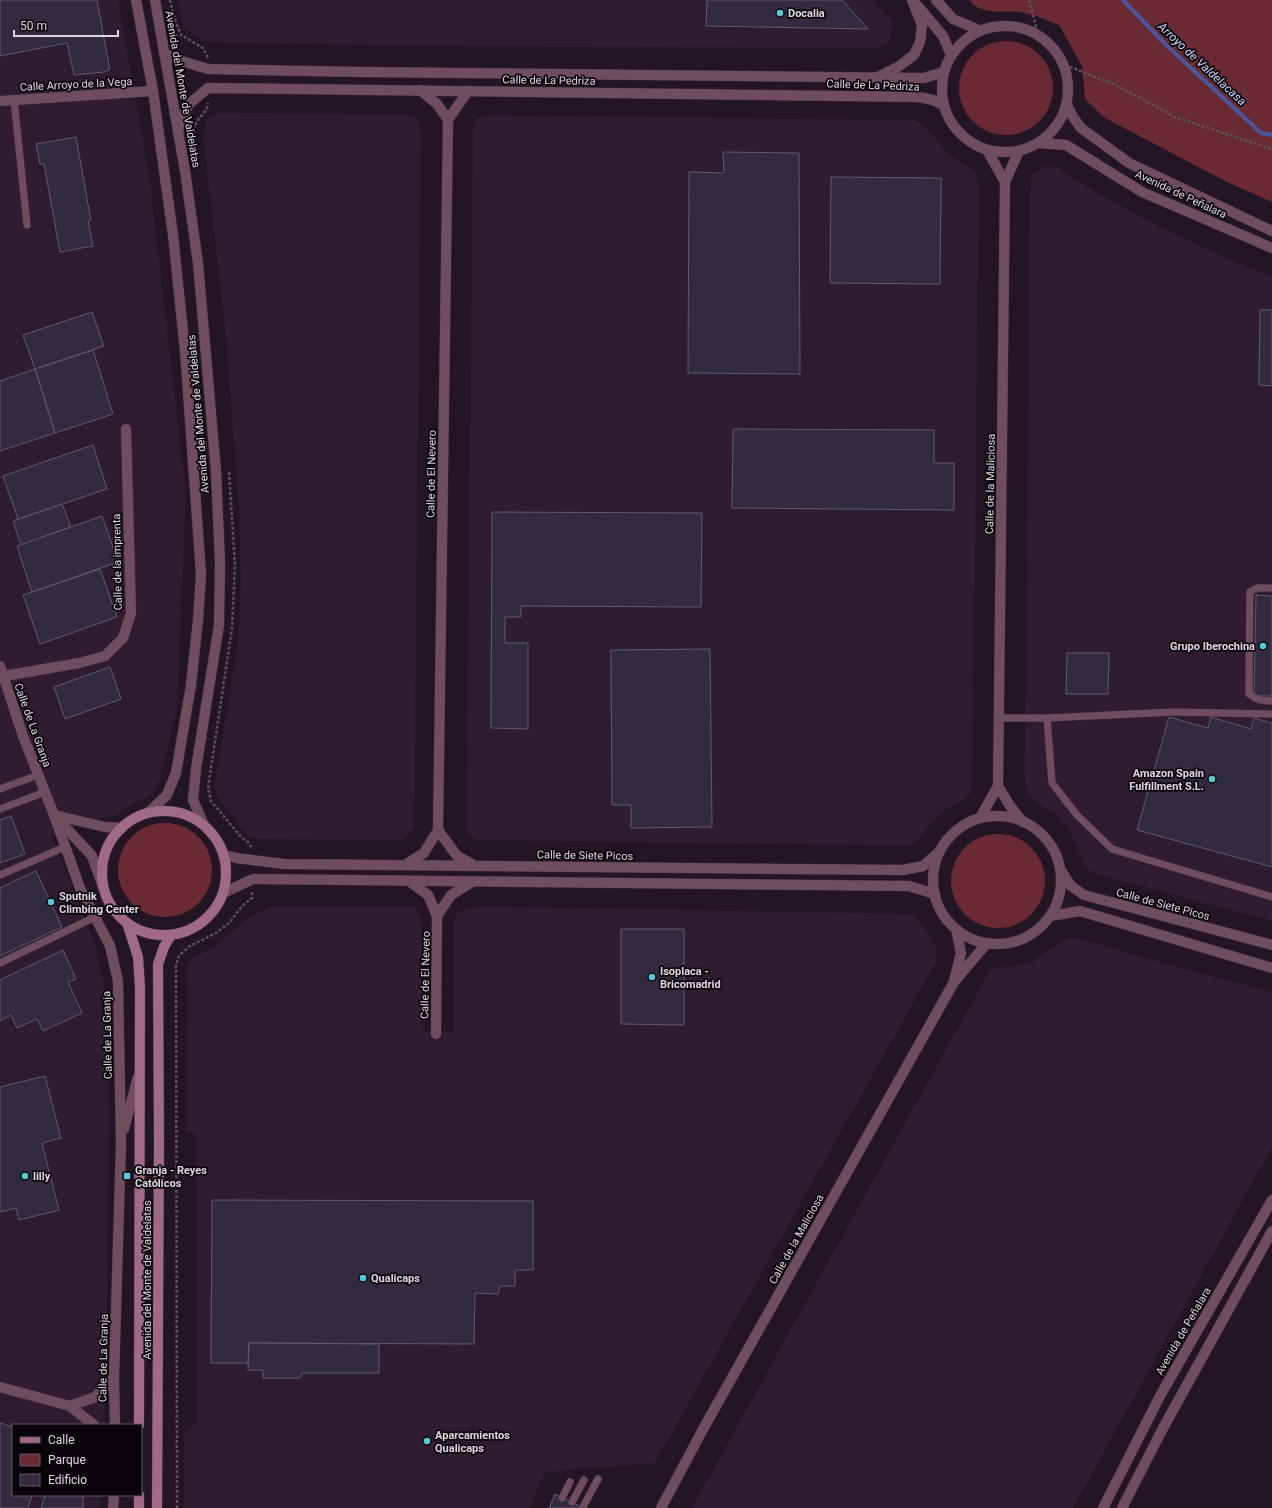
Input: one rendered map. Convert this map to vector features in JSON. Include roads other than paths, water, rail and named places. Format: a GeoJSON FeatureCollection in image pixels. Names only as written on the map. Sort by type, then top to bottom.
{"type":"FeatureCollection","features":[{"type":"Feature","properties":{"kind":"main road"},"geometry":{"type":"LineString","coordinates":[[169,811],[188,815],[204,825],[216,838],[224,855],[227,874],[223,894],[215,909],[203,922],[188,930],[171,935],[148,933],[127,923],[112,907],[103,887],[102,866],[109,845],[122,828],[135,818],[150,812],[169,811]]}},
{"type":"Feature","properties":{"kind":"main road","name":"Avenida del Monte de Valdelatas"},"geometry":{"type":"LineString","coordinates":[[127,923],[138,958],[140,1042],[139,1424]]}},
{"type":"Feature","properties":{"kind":"main road","name":"Avenida del Monte de Valdelatas"},"geometry":{"type":"LineString","coordinates":[[157,1508],[159,1142],[158,964],[164,947],[171,935]]}},
{"type":"Feature","properties":{"kind":"main road"},"geometry":{"type":"LineString","coordinates":[[139,1496],[139,1508]]}},
{"type":"Feature","properties":{"kind":"street","name":"Avenida del Monte de Valdelatas"},"geometry":{"type":"LineString","coordinates":[[136,0],[153,91],[173,235],[186,351],[201,574],[191,685],[176,773],[167,795],[150,812]]}},
{"type":"Feature","properties":{"kind":"street","name":"Avenida del Monte de Valdelatas"},"geometry":{"type":"LineString","coordinates":[[155,0],[185,171],[198,264],[216,471],[220,563],[219,625],[196,769],[193,800],[204,825]]}},
{"type":"Feature","properties":{"kind":"street"},"geometry":{"type":"LineString","coordinates":[[912,0],[943,36],[951,55]]}},
{"type":"Feature","properties":{"kind":"street"},"geometry":{"type":"LineString","coordinates":[[878,77],[898,67],[914,55],[920,42],[922,25],[912,0]]}},
{"type":"Feature","properties":{"kind":"street"},"geometry":{"type":"LineString","coordinates":[[936,0],[953,18],[979,30]]}},
{"type":"Feature","properties":{"kind":"street"},"geometry":{"type":"LineString","coordinates":[[999,25],[1020,26],[1038,34],[1054,48],[1064,65],[1069,85],[1067,105],[1061,120],[1039,143],[1019,151],[1003,153],[988,150],[967,141],[952,125],[943,104],[941,88],[943,72],[951,55],[963,40],[979,30],[999,25]]}},
{"type":"Feature","properties":{"kind":"street","name":"Calle de La Pedriza"},"geometry":{"type":"LineString","coordinates":[[164,52],[175,59],[208,69],[924,78],[943,72]]}},
{"type":"Feature","properties":{"kind":"street","name":"Calle de La Pedriza"},"geometry":{"type":"LineString","coordinates":[[178,131],[188,105],[208,88],[918,96],[943,104]]}},
{"type":"Feature","properties":{"kind":"street"},"geometry":{"type":"LineString","coordinates":[[420,90],[437,104],[448,120],[468,90]]}},
{"type":"Feature","properties":{"kind":"street","name":"Calle Arroyo de la Vega"},"geometry":{"type":"LineString","coordinates":[[0,101],[153,91]]}},
{"type":"Feature","properties":{"kind":"street","name":"Avenida de Peñalara"},"geometry":{"type":"LineString","coordinates":[[1067,105],[1081,128],[1129,163],[1272,231]]}},
{"type":"Feature","properties":{"kind":"street","name":"Calle de El Nevero"},"geometry":{"type":"LineString","coordinates":[[438,830],[448,120]]}},
{"type":"Feature","properties":{"kind":"street","name":"Avenida de Peñalara"},"geometry":{"type":"LineString","coordinates":[[1039,143],[1066,145],[1142,192],[1272,248]]}},
{"type":"Feature","properties":{"kind":"street","name":"Calle de la Maliciosa"},"geometry":{"type":"LineString","coordinates":[[988,150],[1005,182]]}},
{"type":"Feature","properties":{"kind":"street","name":"Calle de la Maliciosa"},"geometry":{"type":"LineString","coordinates":[[980,818],[998,786],[1005,182],[1019,151]]}},
{"type":"Feature","properties":{"kind":"street","name":"Calle de la imprenta"},"geometry":{"type":"LineString","coordinates":[[4,676],[79,663],[105,656],[123,638],[131,612],[126,429]]}},
{"type":"Feature","properties":{"kind":"street","name":"Calle de La Granja"},"geometry":{"type":"LineString","coordinates":[[0,666],[22,736],[54,815],[80,888],[110,946],[118,981],[121,1143],[114,1424]]}},
{"type":"Feature","properties":{"kind":"street"},"geometry":{"type":"LineString","coordinates":[[998,786],[1010,806],[1023,822]]}},
{"type":"Feature","properties":{"kind":"street"},"geometry":{"type":"LineString","coordinates":[[54,815],[105,827],[122,828]]}},
{"type":"Feature","properties":{"kind":"street"},"geometry":{"type":"LineString","coordinates":[[54,815],[92,856],[103,887]]}},
{"type":"Feature","properties":{"kind":"street"},"geometry":{"type":"LineString","coordinates":[[1002,816],[1023,822],[1037,829],[1048,840],[1056,854],[1060,868],[1061,885],[1057,901],[1050,916],[1038,929],[1022,938],[1005,943],[987,943],[970,938],[956,929],[943,913],[935,894],[933,880],[935,865],[940,851],[950,836],[964,825],[980,818],[1002,816]]}},
{"type":"Feature","properties":{"kind":"street"},"geometry":{"type":"LineString","coordinates":[[405,865],[424,852],[438,830],[457,856],[474,865]]}},
{"type":"Feature","properties":{"kind":"street","name":"Calle de Siete Picos"},"geometry":{"type":"LineString","coordinates":[[224,855],[284,864],[903,870],[923,866],[940,851]]}},
{"type":"Feature","properties":{"kind":"street","name":"Calle de Siete Picos"},"geometry":{"type":"LineString","coordinates":[[1060,868],[1071,886],[1084,895],[1272,945]]}},
{"type":"Feature","properties":{"kind":"street"},"geometry":{"type":"LineString","coordinates":[[223,894],[252,879],[909,886],[935,894]]}},
{"type":"Feature","properties":{"kind":"street","name":"Calle de El Nevero"},"geometry":{"type":"LineString","coordinates":[[409,881],[428,895],[437,916],[436,1034]]}},
{"type":"Feature","properties":{"kind":"street","name":"Calle de El Nevero"},"geometry":{"type":"LineString","coordinates":[[437,916],[451,895],[473,881]]}},
{"type":"Feature","properties":{"kind":"street"},"geometry":{"type":"LineString","coordinates":[[1050,916],[1080,911],[1272,968]]}},
{"type":"Feature","properties":{"kind":"street","name":"Calle de la Maliciosa"},"geometry":{"type":"LineString","coordinates":[[954,982],[961,953],[956,929]]}},
{"type":"Feature","properties":{"kind":"street","name":"Calle de la Maliciosa"},"geometry":{"type":"LineString","coordinates":[[661,1508],[705,1424],[954,982],[987,943]]}},
{"type":"Feature","properties":{"kind":"street"},"geometry":{"type":"LineString","coordinates":[[121,1143],[139,1071]]}},
{"type":"Feature","properties":{"kind":"street","name":"Avenida de Peñalara"},"geometry":{"type":"LineString","coordinates":[[1103,1508],[1160,1396],[1272,1200]]}},
{"type":"Feature","properties":{"kind":"street"},"geometry":{"type":"LineString","coordinates":[[1122,1508],[1162,1430],[1272,1231]]}},
{"type":"Feature","properties":{"kind":"street"},"geometry":{"type":"LineString","coordinates":[[70,1406],[95,1397],[114,1378]]}},
{"type":"Feature","properties":{"kind":"street"},"geometry":{"type":"LineString","coordinates":[[0,1387],[70,1406],[93,1424]]}},
{"type":"Feature","properties":{"kind":"street"},"geometry":{"type":"LineString","coordinates":[[113,1508],[114,1496]]}},
{"type":"Feature","properties":{"kind":"lane"},"geometry":{"type":"LineString","coordinates":[[14,100],[26,225]]}},
{"type":"Feature","properties":{"kind":"lane"},"geometry":{"type":"LineString","coordinates":[[1272,588],[1257,588],[1250,592],[1248,684],[1249,694],[1253,698],[1261,701],[1272,701]]}},
{"type":"Feature","properties":{"kind":"lane"},"geometry":{"type":"LineString","coordinates":[[999,718],[1047,718],[1174,712],[1272,714]]}},
{"type":"Feature","properties":{"kind":"lane"},"geometry":{"type":"LineString","coordinates":[[1047,718],[1052,782],[1077,815],[1112,849],[1272,897]]}},
{"type":"Feature","properties":{"kind":"lane"},"geometry":{"type":"LineString","coordinates":[[0,789],[38,775]]}},
{"type":"Feature","properties":{"kind":"lane"},"geometry":{"type":"LineString","coordinates":[[0,809],[45,792]]}},
{"type":"Feature","properties":{"kind":"lane"},"geometry":{"type":"LineString","coordinates":[[0,876],[65,847]]}},
{"type":"Feature","properties":{"kind":"lane"},"geometry":{"type":"LineString","coordinates":[[0,963],[95,917]]}},
{"type":"Feature","properties":{"kind":"lane"},"geometry":{"type":"LineString","coordinates":[[583,1508],[598,1479]]}},
{"type":"Feature","properties":{"kind":"lane"},"geometry":{"type":"LineString","coordinates":[[572,1502],[584,1480]]}},
{"type":"Feature","properties":{"kind":"lane"},"geometry":{"type":"LineString","coordinates":[[562,1498],[570,1482]]}},
{"type":"Feature","properties":{"kind":"waterway","name":"Arroyo de Valdelacasa"},"geometry":{"type":"LineString","coordinates":[[1123,0],[1165,44],[1261,133],[1272,135]]}},
{"type":"Feature","properties":{"kind":"place","name":"Docalia"},"geometry":{"type":"Point","coordinates":[780,13]}},
{"type":"Feature","properties":{"kind":"place","name":"Grupo Iberochina"},"geometry":{"type":"Point","coordinates":[1263,646]}},
{"type":"Feature","properties":{"kind":"place","name":"Amazon Spain Fulfillment S.L."},"geometry":{"type":"Point","coordinates":[1212,779]}},
{"type":"Feature","properties":{"kind":"place","name":"Sputnik Climbing Center"},"geometry":{"type":"Point","coordinates":[51,902]}},
{"type":"Feature","properties":{"kind":"place","name":"Isoplaca - Bricomadrid"},"geometry":{"type":"Point","coordinates":[652,977]}},
{"type":"Feature","properties":{"kind":"place","name":"lilly"},"geometry":{"type":"Point","coordinates":[25,1176]}},
{"type":"Feature","properties":{"kind":"place","name":"Granja - Reyes Católicos"},"geometry":{"type":"Point","coordinates":[127,1176]}},
{"type":"Feature","properties":{"kind":"place","name":"Qualicaps"},"geometry":{"type":"Point","coordinates":[363,1278]}},
{"type":"Feature","properties":{"kind":"place","name":"Aparcamientos Qualicaps"},"geometry":{"type":"Point","coordinates":[427,1441]}}]}
